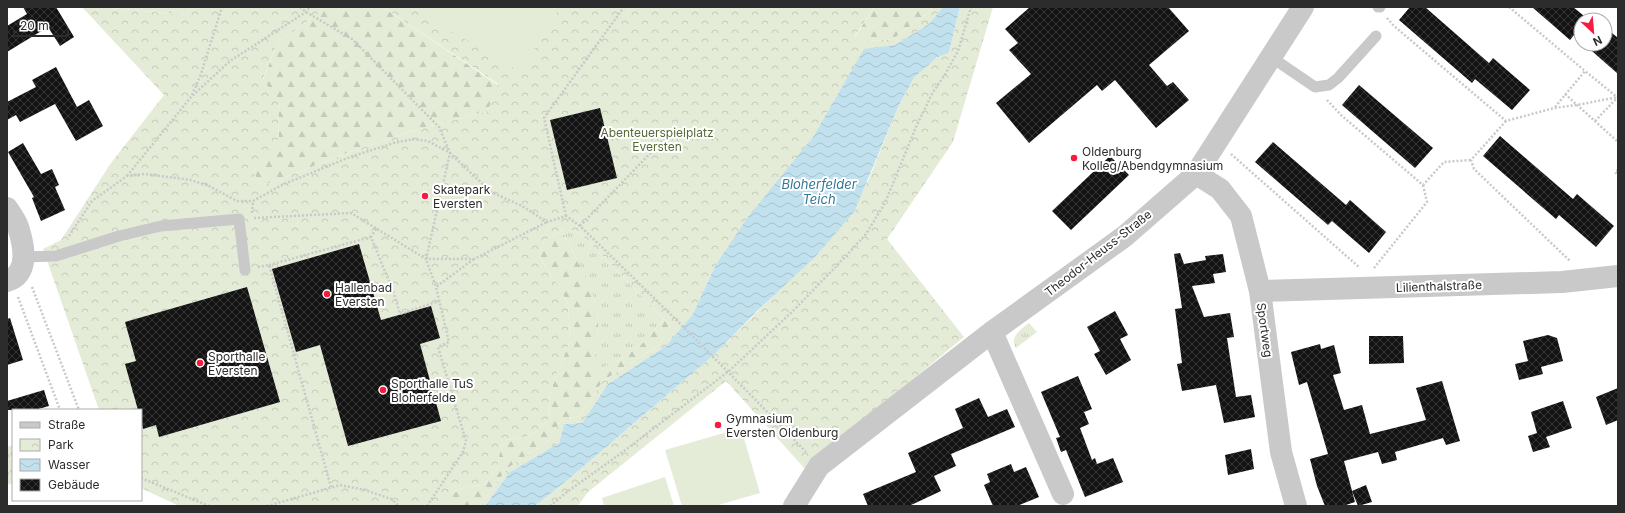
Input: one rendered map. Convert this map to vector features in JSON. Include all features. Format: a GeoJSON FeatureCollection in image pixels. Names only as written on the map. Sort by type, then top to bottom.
{"type":"FeatureCollection","features":[{"type":"Feature","properties":{"kind":"street","name":"Theodor-Heuss-Straße"},"geometry":{"type":"LineString","coordinates":[[794,506],[819,466],[992,332],[1125,236],[1196,174],[1302,7]]}},
{"type":"Feature","properties":{"kind":"street","name":"Sportweg"},"geometry":{"type":"LineString","coordinates":[[1196,174],[1220,188],[1241,216],[1260,291],[1281,452],[1296,506]]}},
{"type":"Feature","properties":{"kind":"street"},"geometry":{"type":"LineString","coordinates":[[7,208],[18,227],[16,271]]}},
{"type":"Feature","properties":{"kind":"street","name":"Lilienthalstraße"},"geometry":{"type":"LineString","coordinates":[[1260,291],[1363,282],[1562,282],[1618,276]]}},
{"type":"Feature","properties":{"kind":"street"},"geometry":{"type":"LineString","coordinates":[[992,332],[1063,494]]}},
{"type":"Feature","properties":{"kind":"lane"},"geometry":{"type":"LineString","coordinates":[[1271,57],[1315,88],[1329,85],[1338,78],[1376,36]]}},
{"type":"Feature","properties":{"kind":"lane"},"geometry":{"type":"LineString","coordinates":[[16,271],[56,256],[119,236],[161,226],[239,219],[245,270]]}},
{"type":"Feature","properties":{"kind":"path"},"geometry":{"type":"LineString","coordinates":[[191,97],[201,74],[222,7]]}},
{"type":"Feature","properties":{"kind":"path"},"geometry":{"type":"LineString","coordinates":[[300,7],[352,39],[439,127],[450,153],[426,260],[436,287],[449,342],[438,347],[466,441],[463,452],[427,506]]}},
{"type":"Feature","properties":{"kind":"path"},"geometry":{"type":"LineString","coordinates":[[56,256],[92,201],[127,176],[191,97],[230,61],[306,12],[310,7]]}},
{"type":"Feature","properties":{"kind":"path"},"geometry":{"type":"LineString","coordinates":[[624,7],[544,118],[566,216],[580,226],[681,324],[819,466]]}},
{"type":"Feature","properties":{"kind":"path"},"geometry":{"type":"LineString","coordinates":[[550,506],[729,372],[795,309],[846,257],[866,234],[885,202],[933,92],[958,51],[971,7]]}},
{"type":"Feature","properties":{"kind":"path"},"geometry":{"type":"LineString","coordinates":[[1379,7],[1394,26],[1506,121]]}},
{"type":"Feature","properties":{"kind":"path"},"geometry":{"type":"LineString","coordinates":[[1509,7],[1618,97]]}},
{"type":"Feature","properties":{"kind":"path"},"geometry":{"type":"LineString","coordinates":[[1554,108],[1585,71]]}},
{"type":"Feature","properties":{"kind":"path"},"geometry":{"type":"LineString","coordinates":[[1216,141],[1363,282],[1427,202],[1423,185],[1342,116],[1315,88]]}},
{"type":"Feature","properties":{"kind":"path"},"geometry":{"type":"LineString","coordinates":[[1565,94],[1618,142]]}},
{"type":"Feature","properties":{"kind":"path"},"geometry":{"type":"LineString","coordinates":[[1423,185],[1444,162],[1471,160],[1506,121],[1554,108],[1577,106],[1618,97]]}},
{"type":"Feature","properties":{"kind":"path"},"geometry":{"type":"LineString","coordinates":[[1595,122],[1618,97]]}},
{"type":"Feature","properties":{"kind":"path"},"geometry":{"type":"LineString","coordinates":[[580,226],[668,135]]}},
{"type":"Feature","properties":{"kind":"path"},"geometry":{"type":"LineString","coordinates":[[127,176],[145,174],[191,180],[209,186],[237,201],[253,201],[282,185],[350,157],[394,143],[413,139],[428,141],[450,153],[491,192],[522,206],[547,222]]}},
{"type":"Feature","properties":{"kind":"path"},"geometry":{"type":"LineString","coordinates":[[1471,160],[1474,170],[1589,279]]}},
{"type":"Feature","properties":{"kind":"path"},"geometry":{"type":"LineString","coordinates":[[1618,170],[1615,172],[1618,175]]}},
{"type":"Feature","properties":{"kind":"path"},"geometry":{"type":"LineString","coordinates":[[253,201],[252,218],[351,213],[426,260],[474,259]]}},
{"type":"Feature","properties":{"kind":"path"},"geometry":{"type":"LineString","coordinates":[[436,287],[474,259],[547,222],[566,216]]}},
{"type":"Feature","properties":{"kind":"path"},"geometry":{"type":"LineString","coordinates":[[245,270],[371,237],[376,230]]}},
{"type":"Feature","properties":{"kind":"path"},"geometry":{"type":"LineString","coordinates":[[371,237],[393,291],[400,314],[439,301]]}},
{"type":"Feature","properties":{"kind":"path"},"geometry":{"type":"LineString","coordinates":[[268,265],[331,487]]}},
{"type":"Feature","properties":{"kind":"path"},"geometry":{"type":"LineString","coordinates":[[16,271],[60,409]]}},
{"type":"Feature","properties":{"kind":"path"},"geometry":{"type":"LineString","coordinates":[[16,271],[79,409]]}},
{"type":"Feature","properties":{"kind":"path"},"geometry":{"type":"LineString","coordinates":[[142,478],[209,506]]}},
{"type":"Feature","properties":{"kind":"path"},"geometry":{"type":"LineString","coordinates":[[267,506],[340,485],[365,490],[391,499],[399,506]]}},
{"type":"Feature","properties":{"kind":"green space","name":"Abenteuerspielplatz Eversten"},"geometry":{"type":"Polygon","coordinates":[[[82,7],[100,7],[187,15],[190,7],[324,7],[319,13],[277,43],[263,79],[278,102],[279,138],[253,172],[262,186],[355,150],[412,131],[488,111],[498,84],[383,7],[874,7],[855,36],[858,42],[893,39],[927,14],[933,7],[943,7],[929,24],[895,45],[864,50],[813,137],[715,266],[693,314],[666,346],[608,384],[582,423],[564,424],[559,443],[510,472],[485,506],[479,506],[508,468],[548,441],[561,421],[579,416],[603,381],[659,345],[670,327],[580,233],[560,226],[562,231],[544,241],[539,256],[568,303],[570,341],[554,381],[549,399],[550,418],[532,435],[507,440],[500,450],[497,469],[484,485],[465,487],[451,494],[451,506],[179,506],[142,488],[142,409],[99,409],[43,249],[61,240],[111,163],[164,95],[82,7]]]}},
{"type":"Feature","properties":{"kind":"green space"},"geometry":{"type":"Polygon","coordinates":[[[100,7],[190,7],[187,15],[100,7]]]}},
{"type":"Feature","properties":{"kind":"green space"},"geometry":{"type":"Polygon","coordinates":[[[324,7],[383,7],[498,85],[488,111],[412,131],[355,150],[262,186],[253,172],[279,137],[278,102],[263,80],[277,43],[319,13],[324,7]]]}},
{"type":"Feature","properties":{"kind":"green space"},"geometry":{"type":"Polygon","coordinates":[[[411,7],[560,7],[520,72],[411,7]]]}},
{"type":"Feature","properties":{"kind":"green space"},"geometry":{"type":"Polygon","coordinates":[[[874,7],[933,7],[927,14],[893,39],[858,42],[855,37],[874,7]]]}},
{"type":"Feature","properties":{"kind":"green space"},"geometry":{"type":"Polygon","coordinates":[[[960,7],[993,7],[953,142],[887,239],[964,337],[805,469],[726,381],[588,492],[578,506],[535,506],[570,478],[716,353],[782,287],[868,181],[899,105],[914,78],[936,58],[949,52],[960,7]]]}},
{"type":"Feature","properties":{"kind":"green space"},"geometry":{"type":"Polygon","coordinates":[[[559,225],[580,233],[664,319],[642,344],[623,358],[593,373],[598,329],[598,316],[595,302],[585,276],[559,225]]]}},
{"type":"Feature","properties":{"kind":"green space"},"geometry":{"type":"Polygon","coordinates":[[[562,231],[581,266],[591,291],[598,316],[593,372],[623,358],[642,344],[664,319],[670,327],[659,345],[603,381],[579,416],[561,421],[548,441],[508,468],[479,506],[451,506],[451,494],[465,487],[484,485],[497,469],[500,450],[507,440],[532,435],[550,418],[549,399],[554,381],[570,341],[568,303],[539,256],[544,241],[562,231]]]}},
{"type":"Feature","properties":{"kind":"green space"},"geometry":{"type":"Polygon","coordinates":[[[1029,323],[1037,332],[1016,348],[1014,344],[1015,337],[1029,323]]]}},
{"type":"Feature","properties":{"kind":"green space"},"geometry":{"type":"Polygon","coordinates":[[[741,428],[760,493],[715,506],[682,506],[665,450],[741,428]]]}},
{"type":"Feature","properties":{"kind":"green space"},"geometry":{"type":"Polygon","coordinates":[[[12,445],[12,483],[7,485],[7,447],[12,445]]]}},
{"type":"Feature","properties":{"kind":"green space"},"geometry":{"type":"Polygon","coordinates":[[[665,477],[674,506],[604,506],[602,498],[665,477]]]}},
{"type":"Feature","properties":{"kind":"water","name":"Bloherfelder Teich"},"geometry":{"type":"Polygon","coordinates":[[[943,7],[960,7],[949,52],[936,58],[914,78],[899,105],[854,212],[815,257],[756,312],[716,353],[570,478],[535,506],[485,506],[510,472],[559,443],[564,424],[582,423],[608,384],[666,346],[693,314],[715,266],[748,217],[813,137],[864,49],[895,45],[929,24],[943,7]]]}},
{"type":"Feature","properties":{"kind":"building"},"geometry":{"type":"Polygon","coordinates":[[[23,7],[56,7],[74,37],[60,46],[48,27],[7,52],[7,26],[27,14],[23,7]]]}},
{"type":"Feature","properties":{"kind":"building"},"geometry":{"type":"Polygon","coordinates":[[[1030,7],[1168,7],[1189,31],[1149,65],[1167,86],[1173,82],[1189,100],[1156,128],[1115,80],[1102,91],[1097,85],[1029,143],[996,103],[1031,74],[1009,50],[1018,43],[1005,29],[1030,7]]]}},
{"type":"Feature","properties":{"kind":"building"},"geometry":{"type":"Polygon","coordinates":[[[1410,7],[1425,7],[1489,63],[1493,58],[1530,90],[1512,110],[1475,79],[1472,83],[1399,20],[1410,7]]]}},
{"type":"Feature","properties":{"kind":"building"},"geometry":{"type":"Polygon","coordinates":[[[1532,7],[1573,7],[1579,12],[1573,12],[1573,36],[1570,40],[1532,7]]]}},
{"type":"Feature","properties":{"kind":"building"},"geometry":{"type":"Polygon","coordinates":[[[1613,34],[1618,38],[1618,74],[1593,52],[1613,52],[1613,34]]]}},
{"type":"Feature","properties":{"kind":"building"},"geometry":{"type":"Polygon","coordinates":[[[56,67],[77,107],[89,100],[103,126],[76,141],[55,104],[20,122],[16,115],[7,120],[7,102],[36,87],[32,80],[56,67]]]}},
{"type":"Feature","properties":{"kind":"building"},"geometry":{"type":"Polygon","coordinates":[[[1359,85],[1433,148],[1415,168],[1342,105],[1359,85]]]}},
{"type":"Feature","properties":{"kind":"building"},"geometry":{"type":"Polygon","coordinates":[[[600,108],[617,178],[567,190],[550,120],[600,108]]]}},
{"type":"Feature","properties":{"kind":"building"},"geometry":{"type":"Polygon","coordinates":[[[1500,136],[1573,199],[1577,194],[1614,226],[1596,247],[1559,215],[1556,219],[1483,156],[1500,136]]]}},
{"type":"Feature","properties":{"kind":"building"},"geometry":{"type":"Polygon","coordinates":[[[1273,142],[1346,205],[1350,200],[1386,232],[1369,253],[1332,221],[1328,225],[1255,162],[1273,142]]]}},
{"type":"Feature","properties":{"kind":"building"},"geometry":{"type":"Polygon","coordinates":[[[23,143],[41,174],[52,169],[59,185],[55,187],[65,210],[41,221],[32,198],[34,197],[8,152],[23,143]]]}},
{"type":"Feature","properties":{"kind":"building"},"geometry":{"type":"Polygon","coordinates":[[[1110,156],[1129,175],[1071,230],[1052,211],[1110,156]]]}},
{"type":"Feature","properties":{"kind":"building"},"geometry":{"type":"Polygon","coordinates":[[[359,244],[381,320],[431,306],[440,338],[420,344],[441,421],[348,446],[320,345],[296,352],[272,269],[359,244]]]}},
{"type":"Feature","properties":{"kind":"building"},"geometry":{"type":"Polygon","coordinates":[[[1180,253],[1184,264],[1206,260],[1205,256],[1223,254],[1226,272],[1213,274],[1215,283],[1192,286],[1204,317],[1230,313],[1234,337],[1227,338],[1236,397],[1251,395],[1255,417],[1224,423],[1216,385],[1182,391],[1177,364],[1182,363],[1175,309],[1182,308],[1174,254],[1180,253]]]}},
{"type":"Feature","properties":{"kind":"building","name":"Sporthalle Eversten"},"geometry":{"type":"Polygon","coordinates":[[[247,287],[280,402],[159,437],[156,425],[143,429],[142,409],[138,409],[125,364],[136,361],[125,322],[247,287]]]}},
{"type":"Feature","properties":{"kind":"building"},"geometry":{"type":"Polygon","coordinates":[[[1115,311],[1128,335],[1120,339],[1131,360],[1106,375],[1094,354],[1100,351],[1087,327],[1115,311]]]}},
{"type":"Feature","properties":{"kind":"building"},"geometry":{"type":"Polygon","coordinates":[[[10,318],[23,360],[7,365],[7,319],[10,318]]]}},
{"type":"Feature","properties":{"kind":"building"},"geometry":{"type":"Polygon","coordinates":[[[1548,335],[1557,338],[1563,361],[1541,367],[1543,374],[1519,380],[1515,364],[1528,361],[1523,341],[1548,335]]]}},
{"type":"Feature","properties":{"kind":"building"},"geometry":{"type":"Polygon","coordinates":[[[1369,336],[1403,336],[1404,363],[1369,364],[1369,336]]]}},
{"type":"Feature","properties":{"kind":"building"},"geometry":{"type":"Polygon","coordinates":[[[1320,344],[1321,349],[1334,345],[1341,373],[1333,375],[1344,410],[1362,405],[1370,434],[1426,420],[1416,388],[1442,381],[1460,441],[1446,445],[1443,438],[1395,452],[1397,460],[1382,464],[1378,452],[1344,461],[1355,502],[1343,506],[1325,506],[1317,486],[1310,459],[1328,454],[1307,382],[1299,385],[1291,352],[1320,344]]]}},
{"type":"Feature","properties":{"kind":"building"},"geometry":{"type":"Polygon","coordinates":[[[1078,376],[1092,409],[1084,412],[1089,424],[1080,428],[1092,460],[1095,458],[1097,464],[1113,458],[1123,482],[1085,497],[1066,450],[1061,452],[1056,438],[1060,437],[1041,392],[1078,376]]]}},
{"type":"Feature","properties":{"kind":"building"},"geometry":{"type":"Polygon","coordinates":[[[1618,388],[1618,420],[1606,425],[1596,397],[1618,388]]]}},
{"type":"Feature","properties":{"kind":"building"},"geometry":{"type":"Polygon","coordinates":[[[44,390],[49,406],[38,409],[7,410],[7,401],[44,390]]]}},
{"type":"Feature","properties":{"kind":"building"},"geometry":{"type":"Polygon","coordinates":[[[979,398],[988,417],[1007,409],[1015,427],[951,454],[956,466],[934,476],[941,491],[909,506],[868,506],[863,494],[916,472],[908,453],[963,428],[955,409],[979,398]]]}},
{"type":"Feature","properties":{"kind":"building"},"geometry":{"type":"Polygon","coordinates":[[[1563,401],[1572,428],[1546,437],[1550,447],[1533,452],[1528,436],[1537,433],[1531,412],[1563,401]]]}},
{"type":"Feature","properties":{"kind":"building"},"geometry":{"type":"Polygon","coordinates":[[[1251,449],[1254,469],[1228,475],[1225,455],[1251,449]]]}},
{"type":"Feature","properties":{"kind":"building"},"geometry":{"type":"Polygon","coordinates":[[[1011,464],[1014,472],[1026,467],[1039,497],[1017,506],[993,506],[984,485],[990,482],[987,474],[1011,464]]]}},
{"type":"Feature","properties":{"kind":"building"},"geometry":{"type":"Polygon","coordinates":[[[1366,485],[1372,502],[1358,506],[1352,491],[1366,485]]]}},
{"type":"Feature","properties":{"kind":"place","name":"Oldenburg Kolleg/Abendgymnasium"},"geometry":{"type":"Point","coordinates":[1074,158]}},
{"type":"Feature","properties":{"kind":"place","name":"Skatepark Eversten"},"geometry":{"type":"Point","coordinates":[425,196]}},
{"type":"Feature","properties":{"kind":"place","name":"Hallenbad Eversten"},"geometry":{"type":"Point","coordinates":[327,294]}},
{"type":"Feature","properties":{"kind":"place","name":"Sporthalle Eversten"},"geometry":{"type":"Point","coordinates":[200,363]}},
{"type":"Feature","properties":{"kind":"place","name":"Sporthalle TuS Bloherfelde"},"geometry":{"type":"Point","coordinates":[383,390]}},
{"type":"Feature","properties":{"kind":"place","name":"Gymnasium Eversten Oldenburg"},"geometry":{"type":"Point","coordinates":[718,425]}}]}
